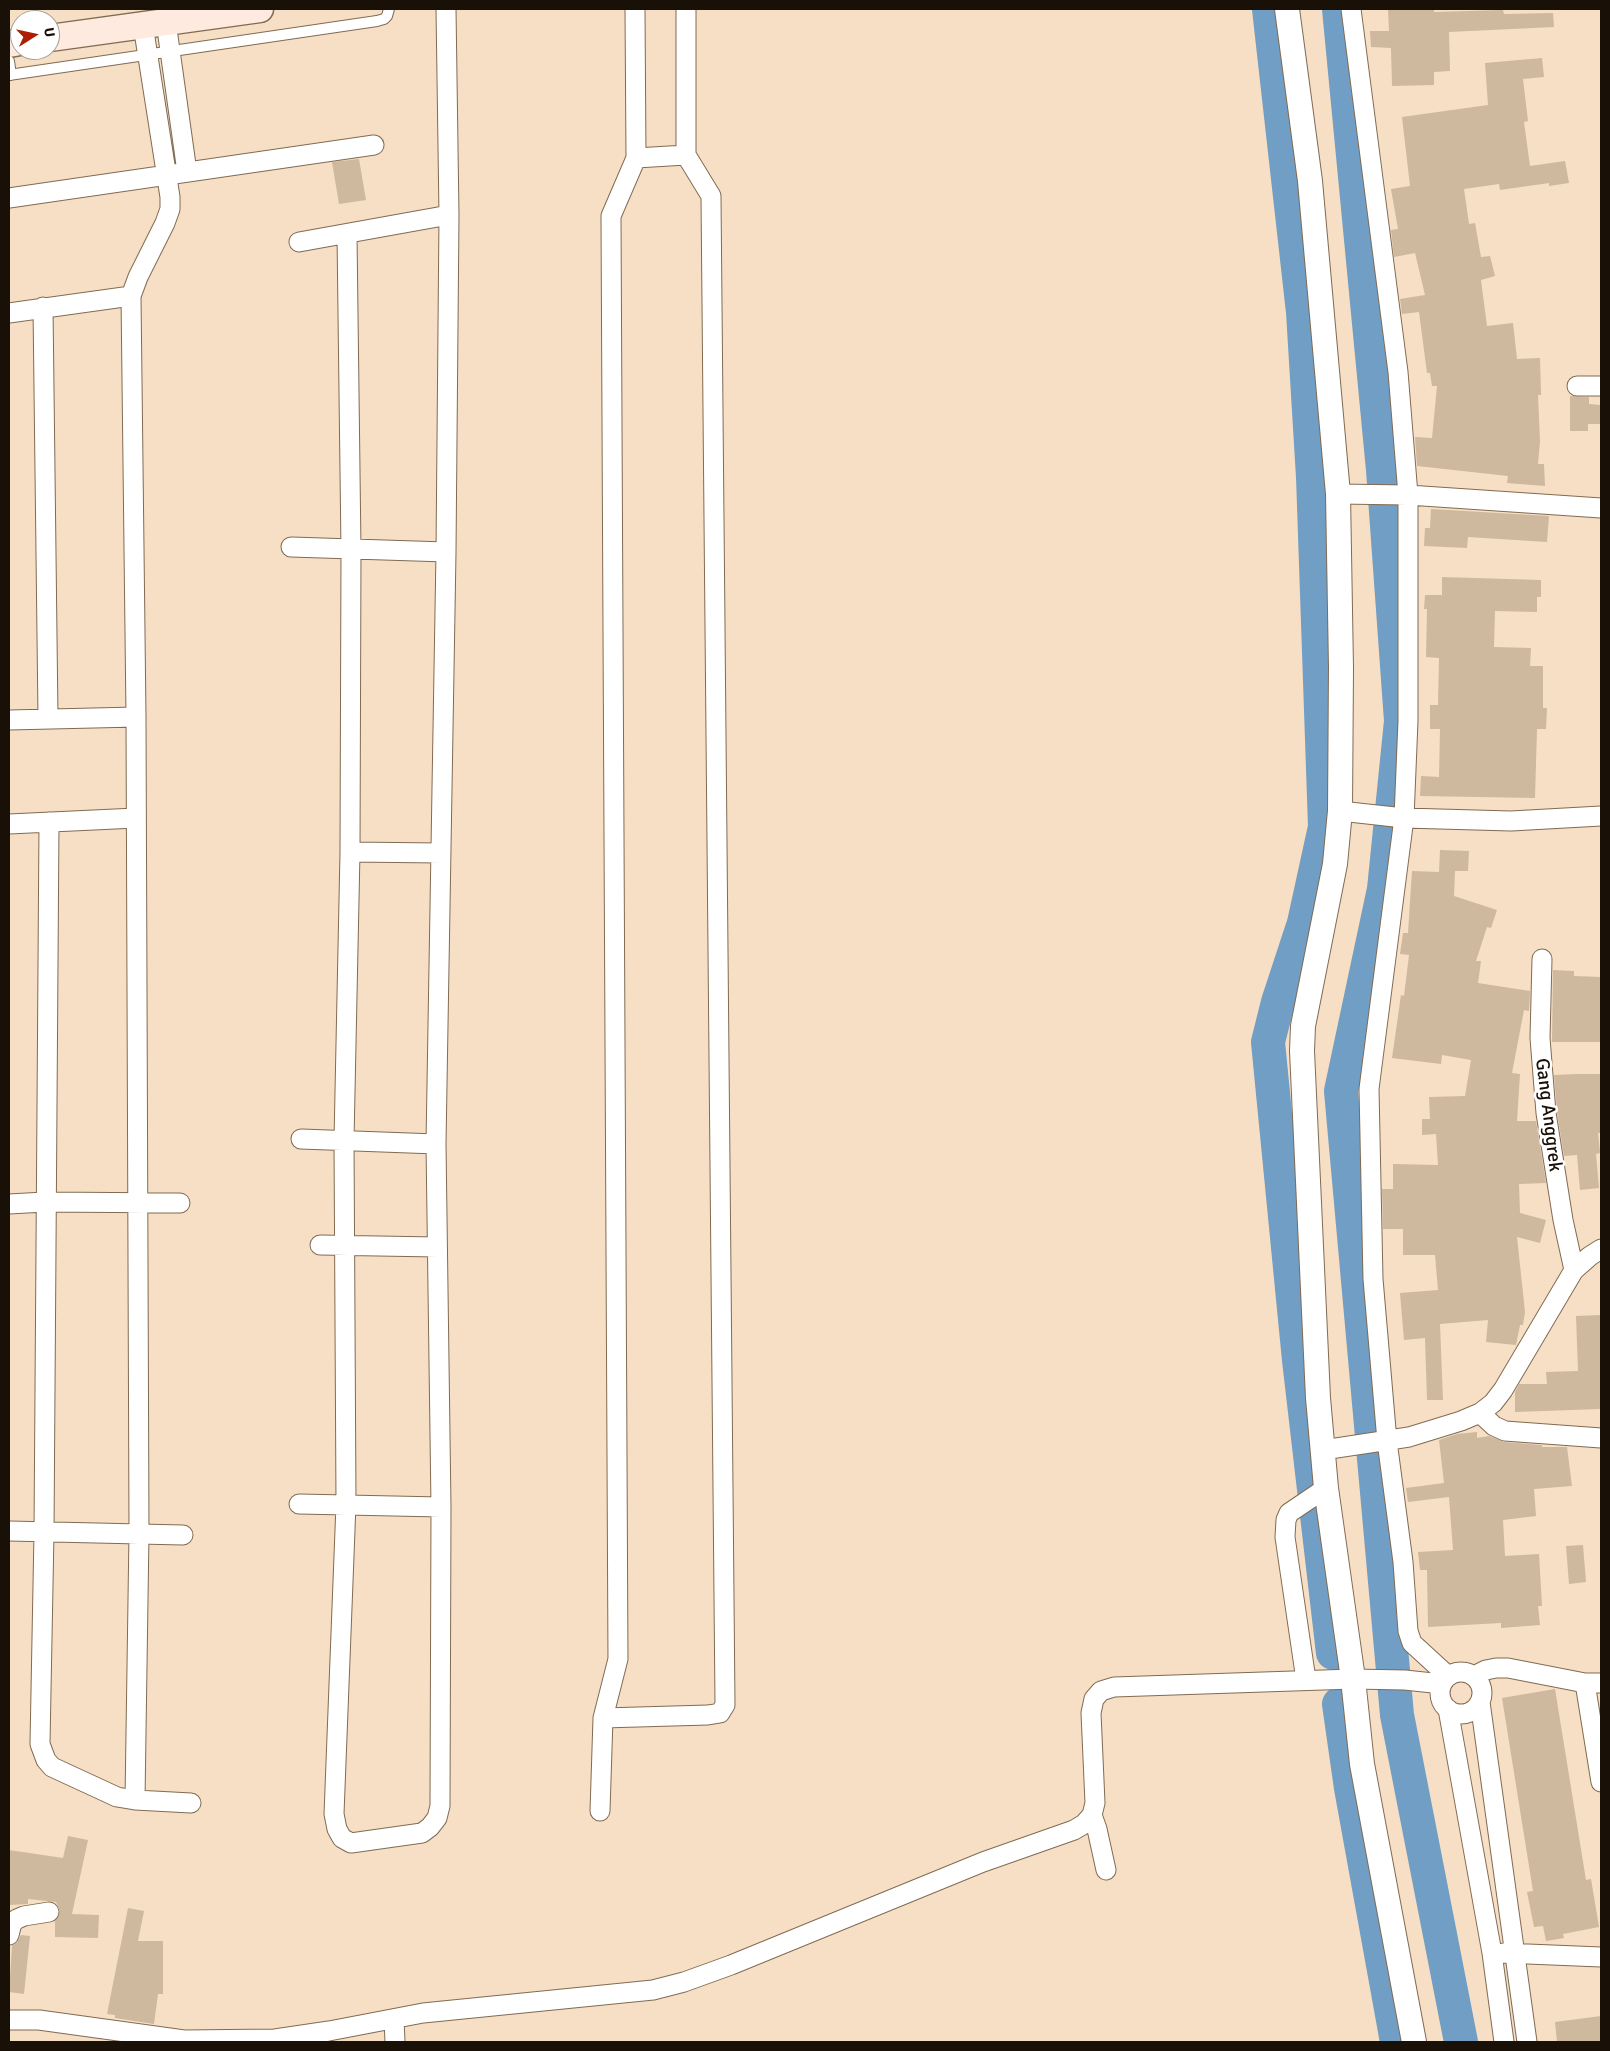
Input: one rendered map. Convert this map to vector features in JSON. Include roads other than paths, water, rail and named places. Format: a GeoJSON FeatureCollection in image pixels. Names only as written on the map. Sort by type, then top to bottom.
{"type":"FeatureCollection","features":[{"type":"Feature","properties":{"kind":"main road"},"geometry":{"type":"LineString","coordinates":[[60,37],[260,9]]}},
{"type":"Feature","properties":{"kind":"street"},"geometry":{"type":"LineString","coordinates":[[347,234],[352,550],[350,852],[344,1140],[346,1504],[334,1814],[337,1829],[342,1838],[352,1843],[422,1834],[437,1818],[440,1806],[441,1507],[436,1144],[442,853],[449,215],[446,9]]}},
{"type":"Feature","properties":{"kind":"street"},"geometry":{"type":"LineString","coordinates":[[600,1811],[603,1718],[618,1659],[612,216],[636,158],[635,9]]}},
{"type":"Feature","properties":{"kind":"street"},"geometry":{"type":"LineString","coordinates":[[603,1718],[708,1715],[720,1712],[725,1705],[711,196],[686,155],[686,9]]}},
{"type":"Feature","properties":{"kind":"street"},"geometry":{"type":"LineString","coordinates":[[1287,9],[1348,494],[1342,668],[1340,811],[1335,864],[1303,1026],[1302,1050],[1318,1398],[1333,1449],[1318,1493],[1361,1679],[1362,1764],[1414,2042]]}},
{"type":"Feature","properties":{"kind":"street"},"geometry":{"type":"LineString","coordinates":[[1351,9],[1398,372],[1403,494],[1408,721],[1369,1089],[1373,1279],[1381,1442],[1403,1562],[1410,1639],[1445,1680]]}},
{"type":"Feature","properties":{"kind":"street"},"geometry":{"type":"LineString","coordinates":[[154,23],[170,52],[188,172]]}},
{"type":"Feature","properties":{"kind":"street"},"geometry":{"type":"LineString","coordinates":[[135,1800],[139,1533],[136,717],[131,296],[170,209],[167,175],[148,55],[154,23]]}},
{"type":"Feature","properties":{"kind":"street"},"geometry":{"type":"LineString","coordinates":[[9,198],[374,145]]}},
{"type":"Feature","properties":{"kind":"street"},"geometry":{"type":"LineString","coordinates":[[636,158],[686,155]]}},
{"type":"Feature","properties":{"kind":"street"},"geometry":{"type":"LineString","coordinates":[[299,242],[449,215]]}},
{"type":"Feature","properties":{"kind":"street"},"geometry":{"type":"LineString","coordinates":[[9,313],[131,296]]}},
{"type":"Feature","properties":{"kind":"street"},"geometry":{"type":"LineString","coordinates":[[44,307],[48,718]]}},
{"type":"Feature","properties":{"kind":"street"},"geometry":{"type":"LineString","coordinates":[[1578,386],[1601,386]]}},
{"type":"Feature","properties":{"kind":"street"},"geometry":{"type":"LineString","coordinates":[[1348,494],[1403,494],[1601,508]]}},
{"type":"Feature","properties":{"kind":"street"},"geometry":{"type":"LineString","coordinates":[[291,547],[446,552]]}},
{"type":"Feature","properties":{"kind":"street"},"geometry":{"type":"LineString","coordinates":[[9,720],[136,717]]}},
{"type":"Feature","properties":{"kind":"street"},"geometry":{"type":"LineString","coordinates":[[1340,811],[1399,818],[1511,821],[1601,816]]}},
{"type":"Feature","properties":{"kind":"street"},"geometry":{"type":"LineString","coordinates":[[9,824],[136,818]]}},
{"type":"Feature","properties":{"kind":"street"},"geometry":{"type":"LineString","coordinates":[[49,822],[44,1532],[40,1744],[46,1760],[52,1767],[117,1797],[135,1800],[191,1803]]}},
{"type":"Feature","properties":{"kind":"street"},"geometry":{"type":"LineString","coordinates":[[350,852],[442,853]]}},
{"type":"Feature","properties":{"kind":"street","name":"Gang Anggrek"},"geometry":{"type":"LineString","coordinates":[[1542,959],[1540,1038],[1542,1079],[1563,1220],[1574,1270]]}},
{"type":"Feature","properties":{"kind":"street"},"geometry":{"type":"LineString","coordinates":[[301,1139],[436,1144]]}},
{"type":"Feature","properties":{"kind":"street"},"geometry":{"type":"LineString","coordinates":[[9,1204],[45,1202],[180,1203]]}},
{"type":"Feature","properties":{"kind":"street"},"geometry":{"type":"LineString","coordinates":[[320,1245],[437,1247]]}},
{"type":"Feature","properties":{"kind":"street"},"geometry":{"type":"LineString","coordinates":[[1333,1449],[1430,1432],[1480,1413],[1493,1403],[1503,1390],[1574,1270],[1601,1249]]}},
{"type":"Feature","properties":{"kind":"street"},"geometry":{"type":"LineString","coordinates":[[1480,1413],[1494,1426],[1505,1431],[1601,1438]]}},
{"type":"Feature","properties":{"kind":"street"},"geometry":{"type":"LineString","coordinates":[[1306,1680],[1285,1538],[1286,1520],[1289,1513],[1318,1493]]}},
{"type":"Feature","properties":{"kind":"street"},"geometry":{"type":"LineString","coordinates":[[299,1504],[441,1507]]}},
{"type":"Feature","properties":{"kind":"street"},"geometry":{"type":"LineString","coordinates":[[9,1532],[183,1535]]}},
{"type":"Feature","properties":{"kind":"street"},"geometry":{"type":"LineString","coordinates":[[9,2020],[39,2020],[184,2040],[275,2039],[423,2013],[653,1990],[684,1982],[732,1965],[983,1862],[1074,1830],[1084,1824],[1092,1815],[1095,1803],[1091,1713],[1094,1699],[1101,1691],[1114,1687],[1306,1680],[1445,1680],[1461,1672],[1474,1676],[1496,1668],[1508,1668],[1593,1683],[1601,1782]]}},
{"type":"Feature","properties":{"kind":"street"},"geometry":{"type":"LineString","coordinates":[[1474,1676],[1482,1688],[1480,1702],[1527,2042]]}},
{"type":"Feature","properties":{"kind":"street"},"geometry":{"type":"LineString","coordinates":[[1445,1680],[1441,1698],[1448,1709],[1492,1953],[1504,2042]]}},
{"type":"Feature","properties":{"kind":"street"},"geometry":{"type":"LineString","coordinates":[[1448,1709],[1460,1714],[1466,1714],[1472,1711],[1480,1702]]}},
{"type":"Feature","properties":{"kind":"street"},"geometry":{"type":"LineString","coordinates":[[1092,1815],[1106,1870]]}},
{"type":"Feature","properties":{"kind":"street"},"geometry":{"type":"LineString","coordinates":[[9,1935],[12,1924],[17,1919],[49,1912]]}},
{"type":"Feature","properties":{"kind":"street"},"geometry":{"type":"LineString","coordinates":[[1492,1953],[1601,1957]]}},
{"type":"Feature","properties":{"kind":"street"},"geometry":{"type":"LineString","coordinates":[[394,2019],[395,2042]]}},
{"type":"Feature","properties":{"kind":"lane"},"geometry":{"type":"LineString","coordinates":[[9,61],[10,75],[377,21],[387,16],[389,9]]}},
{"type":"Feature","properties":{"kind":"waterway"},"geometry":{"type":"LineString","coordinates":[[1269,9],[1303,312],[1313,477],[1325,827],[1304,923],[1278,1002],[1268,1042],[1299,1360],[1333,1653]]}},
{"type":"Feature","properties":{"kind":"waterway"},"geometry":{"type":"LineString","coordinates":[[1339,9],[1383,470],[1401,721],[1384,889],[1341,1091],[1397,1715],[1461,2042]]}},
{"type":"Feature","properties":{"kind":"waterway"},"geometry":{"type":"LineString","coordinates":[[1339,1704],[1351,1788],[1397,2042]]}}]}
